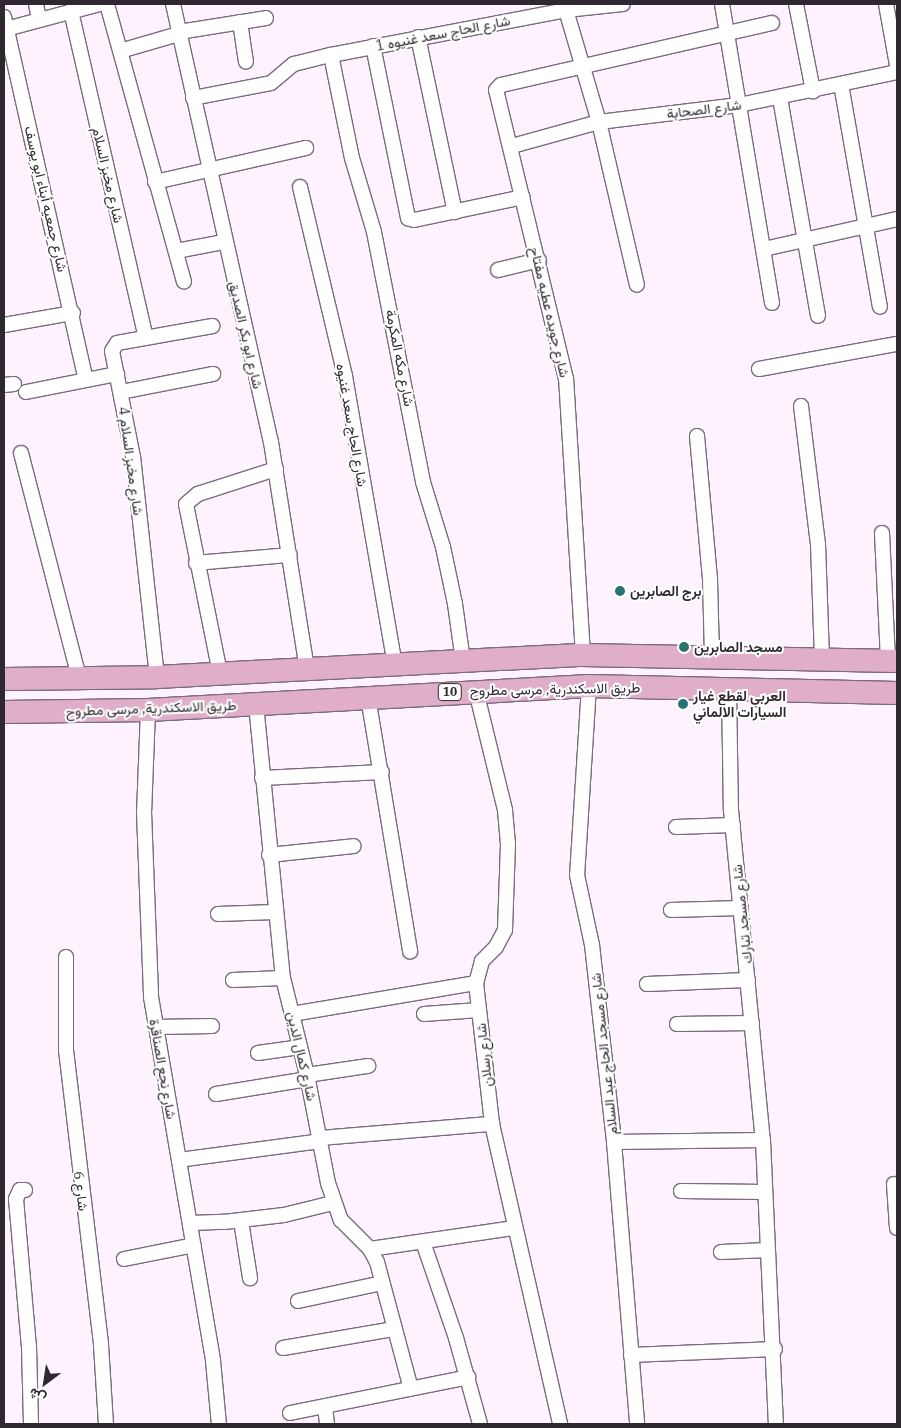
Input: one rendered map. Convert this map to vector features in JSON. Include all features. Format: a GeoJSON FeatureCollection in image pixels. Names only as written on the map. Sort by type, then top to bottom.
{"type":"FeatureCollection","features":[{"type":"Feature","properties":{"kind":"main road","name":"10"},"geometry":{"type":"LineString","coordinates":[[4,679],[157,677],[583,654],[893,661]]}},
{"type":"Feature","properties":{"kind":"main road"},"geometry":{"type":"LineString","coordinates":[[784,658],[784,690]]}},
{"type":"Feature","properties":{"kind":"main road"},"geometry":{"type":"LineString","coordinates":[[64,711],[71,678]]}},
{"type":"Feature","properties":{"kind":"main road","name":"طريق الاسكندرية, مرسى مطروح"},"geometry":{"type":"LineString","coordinates":[[4,712],[148,710],[589,686],[897,692]]}},
{"type":"Feature","properties":{"kind":"street"},"geometry":{"type":"LineString","coordinates":[[36,4],[39,20]]}},
{"type":"Feature","properties":{"kind":"street"},"geometry":{"type":"LineString","coordinates":[[5,23],[39,20],[99,4]]}},
{"type":"Feature","properties":{"kind":"street"},"geometry":{"type":"LineString","coordinates":[[107,4],[184,281]]}},
{"type":"Feature","properties":{"kind":"street","name":"شارع ابو بكر الصديق"},"geometry":{"type":"LineString","coordinates":[[173,4],[224,242],[276,469],[307,669]]}},
{"type":"Feature","properties":{"kind":"street","name":"شارع الحاج سعد غنيوه 1"},"geometry":{"type":"LineString","coordinates":[[193,98],[271,83],[294,64],[331,55],[566,10],[623,4]]}},
{"type":"Feature","properties":{"kind":"street"},"geometry":{"type":"LineString","coordinates":[[722,4],[772,303]]}},
{"type":"Feature","properties":{"kind":"street"},"geometry":{"type":"LineString","coordinates":[[796,4],[813,91]]}},
{"type":"Feature","properties":{"kind":"street"},"geometry":{"type":"LineString","coordinates":[[886,4],[897,65]]}},
{"type":"Feature","properties":{"kind":"street"},"geometry":{"type":"LineString","coordinates":[[566,10],[599,122],[637,285]]}},
{"type":"Feature","properties":{"kind":"street","name":"شارع مخبز السلام"},"geometry":{"type":"LineString","coordinates":[[71,11],[146,338]]}},
{"type":"Feature","properties":{"kind":"street"},"geometry":{"type":"LineString","coordinates":[[120,51],[179,33],[266,18]]}},
{"type":"Feature","properties":{"kind":"street"},"geometry":{"type":"LineString","coordinates":[[240,22],[246,62]]}},
{"type":"Feature","properties":{"kind":"street","name":"شارع جمعيه أبناء ابو يوسف"},"geometry":{"type":"LineString","coordinates":[[5,23],[73,313],[86,380]]}},
{"type":"Feature","properties":{"kind":"street"},"geometry":{"type":"LineString","coordinates":[[583,67],[772,23]]}},
{"type":"Feature","properties":{"kind":"street"},"geometry":{"type":"LineString","coordinates":[[418,37],[455,212]]}},
{"type":"Feature","properties":{"kind":"street"},"geometry":{"type":"LineString","coordinates":[[373,46],[407,214],[414,220],[523,197]]}},
{"type":"Feature","properties":{"kind":"street","name":"شارع مكه المكرمة"},"geometry":{"type":"LineString","coordinates":[[331,55],[352,158],[374,232],[423,482],[442,547],[455,604],[463,661]]}},
{"type":"Feature","properties":{"kind":"street","name":"شارع جويده عطيه مفتاح"},"geometry":{"type":"LineString","coordinates":[[583,67],[501,85],[496,93],[512,146],[566,379],[583,654]]}},
{"type":"Feature","properties":{"kind":"street","name":"شارع الصحابة"},"geometry":{"type":"LineString","coordinates":[[512,146],[599,122],[739,105],[780,98],[897,72]]}},
{"type":"Feature","properties":{"kind":"street"},"geometry":{"type":"LineString","coordinates":[[841,84],[880,307]]}},
{"type":"Feature","properties":{"kind":"street"},"geometry":{"type":"LineString","coordinates":[[780,98],[818,316]]}},
{"type":"Feature","properties":{"kind":"street"},"geometry":{"type":"LineString","coordinates":[[155,182],[306,148]]}},
{"type":"Feature","properties":{"kind":"street","name":"شارع الحاج سعد غنيوه"},"geometry":{"type":"LineString","coordinates":[[300,187],[345,376],[395,664]]}},
{"type":"Feature","properties":{"kind":"street"},"geometry":{"type":"LineString","coordinates":[[764,248],[897,219]]}},
{"type":"Feature","properties":{"kind":"street"},"geometry":{"type":"LineString","coordinates":[[176,251],[224,242]]}},
{"type":"Feature","properties":{"kind":"street"},"geometry":{"type":"LineString","coordinates":[[498,270],[539,260]]}},
{"type":"Feature","properties":{"kind":"street"},"geometry":{"type":"LineString","coordinates":[[4,325],[73,313]]}},
{"type":"Feature","properties":{"kind":"street","name":"شارع مخبز السلام 4"},"geometry":{"type":"LineString","coordinates":[[157,677],[133,457],[117,374],[114,346],[212,326]]}},
{"type":"Feature","properties":{"kind":"street"},"geometry":{"type":"LineString","coordinates":[[759,369],[897,344]]}},
{"type":"Feature","properties":{"kind":"street"},"geometry":{"type":"LineString","coordinates":[[26,392],[117,374]]}},
{"type":"Feature","properties":{"kind":"street"},"geometry":{"type":"LineString","coordinates":[[121,392],[213,374]]}},
{"type":"Feature","properties":{"kind":"street"},"geometry":{"type":"LineString","coordinates":[[801,406],[818,544],[822,659]]}},
{"type":"Feature","properties":{"kind":"street"},"geometry":{"type":"LineString","coordinates":[[697,436],[710,580],[712,657]]}},
{"type":"Feature","properties":{"kind":"street"},"geometry":{"type":"LineString","coordinates":[[21,452],[71,678]]}},
{"type":"Feature","properties":{"kind":"street"},"geometry":{"type":"LineString","coordinates":[[220,674],[185,512],[190,498],[276,469]]}},
{"type":"Feature","properties":{"kind":"street"},"geometry":{"type":"LineString","coordinates":[[882,533],[893,661]]}},
{"type":"Feature","properties":{"kind":"street"},"geometry":{"type":"LineString","coordinates":[[196,564],[290,555]]}},
{"type":"Feature","properties":{"kind":"street","name":"شارع مسجد الحاج عبد السلام"},"geometry":{"type":"LineString","coordinates":[[589,686],[577,875],[592,945],[614,1142],[637,1424]]}},
{"type":"Feature","properties":{"kind":"street","name":"شارع مسجد تبارك"},"geometry":{"type":"LineString","coordinates":[[730,688],[733,825],[763,1140],[775,1349],[776,1424]]}},
{"type":"Feature","properties":{"kind":"street","name":"شارع رسلان"},"geometry":{"type":"LineString","coordinates":[[476,691],[505,810],[508,844],[505,930],[496,947],[482,961],[476,983],[492,1124],[514,1228],[560,1424]]}},
{"type":"Feature","properties":{"kind":"street"},"geometry":{"type":"LineString","coordinates":[[368,697],[382,772],[410,952]]}},
{"type":"Feature","properties":{"kind":"street","name":"شارع كمال الدين"},"geometry":{"type":"LineString","coordinates":[[256,704],[268,855],[283,978],[307,1077],[333,1203],[342,1220],[370,1249],[382,1283],[410,1389]]}},
{"type":"Feature","properties":{"kind":"street","name":"شارع نجع الصناقرة"},"geometry":{"type":"LineString","coordinates":[[148,710],[144,812],[148,959],[156,1027],[191,1222],[219,1424]]}},
{"type":"Feature","properties":{"kind":"street"},"geometry":{"type":"LineString","coordinates":[[262,778],[382,772]]}},
{"type":"Feature","properties":{"kind":"street"},"geometry":{"type":"LineString","coordinates":[[676,826],[733,825]]}},
{"type":"Feature","properties":{"kind":"street"},"geometry":{"type":"LineString","coordinates":[[268,855],[354,846]]}},
{"type":"Feature","properties":{"kind":"street"},"geometry":{"type":"LineString","coordinates":[[671,910],[741,908]]}},
{"type":"Feature","properties":{"kind":"street"},"geometry":{"type":"LineString","coordinates":[[218,914],[275,912]]}},
{"type":"Feature","properties":{"kind":"street","name":"شارع 6"},"geometry":{"type":"LineString","coordinates":[[66,957],[66,1050],[102,1345],[106,1424]]}},
{"type":"Feature","properties":{"kind":"street"},"geometry":{"type":"LineString","coordinates":[[233,980],[283,978]]}},
{"type":"Feature","properties":{"kind":"street"},"geometry":{"type":"LineString","coordinates":[[647,984],[748,980]]}},
{"type":"Feature","properties":{"kind":"street"},"geometry":{"type":"LineString","coordinates":[[292,1014],[476,983]]}},
{"type":"Feature","properties":{"kind":"street"},"geometry":{"type":"LineString","coordinates":[[424,1014],[480,1010]]}},
{"type":"Feature","properties":{"kind":"street"},"geometry":{"type":"LineString","coordinates":[[677,1024],[752,1023]]}},
{"type":"Feature","properties":{"kind":"street"},"geometry":{"type":"LineString","coordinates":[[156,1027],[212,1026]]}},
{"type":"Feature","properties":{"kind":"street"},"geometry":{"type":"LineString","coordinates":[[258,1053],[300,1047]]}},
{"type":"Feature","properties":{"kind":"street"},"geometry":{"type":"LineString","coordinates":[[216,1094],[368,1066]]}},
{"type":"Feature","properties":{"kind":"street"},"geometry":{"type":"LineString","coordinates":[[179,1160],[320,1140],[492,1124]]}},
{"type":"Feature","properties":{"kind":"street"},"geometry":{"type":"LineString","coordinates":[[614,1142],[763,1140]]}},
{"type":"Feature","properties":{"kind":"street"},"geometry":{"type":"LineString","coordinates":[[894,1184],[897,1228]]}},
{"type":"Feature","properties":{"kind":"street"},"geometry":{"type":"LineString","coordinates":[[25,1190],[16,1194],[16,1199],[29,1348],[31,1424]]}},
{"type":"Feature","properties":{"kind":"street"},"geometry":{"type":"LineString","coordinates":[[681,1191],[765,1192]]}},
{"type":"Feature","properties":{"kind":"street"},"geometry":{"type":"LineString","coordinates":[[191,1222],[240,1220],[284,1215],[333,1203]]}},
{"type":"Feature","properties":{"kind":"street"},"geometry":{"type":"LineString","coordinates":[[240,1220],[250,1278]]}},
{"type":"Feature","properties":{"kind":"street"},"geometry":{"type":"LineString","coordinates":[[370,1249],[514,1228]]}},
{"type":"Feature","properties":{"kind":"street"},"geometry":{"type":"LineString","coordinates":[[423,1242],[468,1377],[480,1424]]}},
{"type":"Feature","properties":{"kind":"street"},"geometry":{"type":"LineString","coordinates":[[124,1259],[194,1245]]}},
{"type":"Feature","properties":{"kind":"street"},"geometry":{"type":"LineString","coordinates":[[721,1252],[768,1250]]}},
{"type":"Feature","properties":{"kind":"street"},"geometry":{"type":"LineString","coordinates":[[298,1301],[382,1283]]}},
{"type":"Feature","properties":{"kind":"street"},"geometry":{"type":"LineString","coordinates":[[283,1348],[394,1328]]}},
{"type":"Feature","properties":{"kind":"street"},"geometry":{"type":"LineString","coordinates":[[631,1355],[775,1349]]}},
{"type":"Feature","properties":{"kind":"street"},"geometry":{"type":"LineString","coordinates":[[290,1413],[468,1377]]}},
{"type":"Feature","properties":{"kind":"street"},"geometry":{"type":"LineString","coordinates":[[325,1407],[327,1424]]}},
{"type":"Feature","properties":{"kind":"place","name":"برج الصابرين"},"geometry":{"type":"Point","coordinates":[620,591]}},
{"type":"Feature","properties":{"kind":"place","name":"مسجد الصابرين"},"geometry":{"type":"Point","coordinates":[684,647]}},
{"type":"Feature","properties":{"kind":"place","name":"العربي لقطع غيار السيارات الالماني"},"geometry":{"type":"Point","coordinates":[683,704]}}]}
